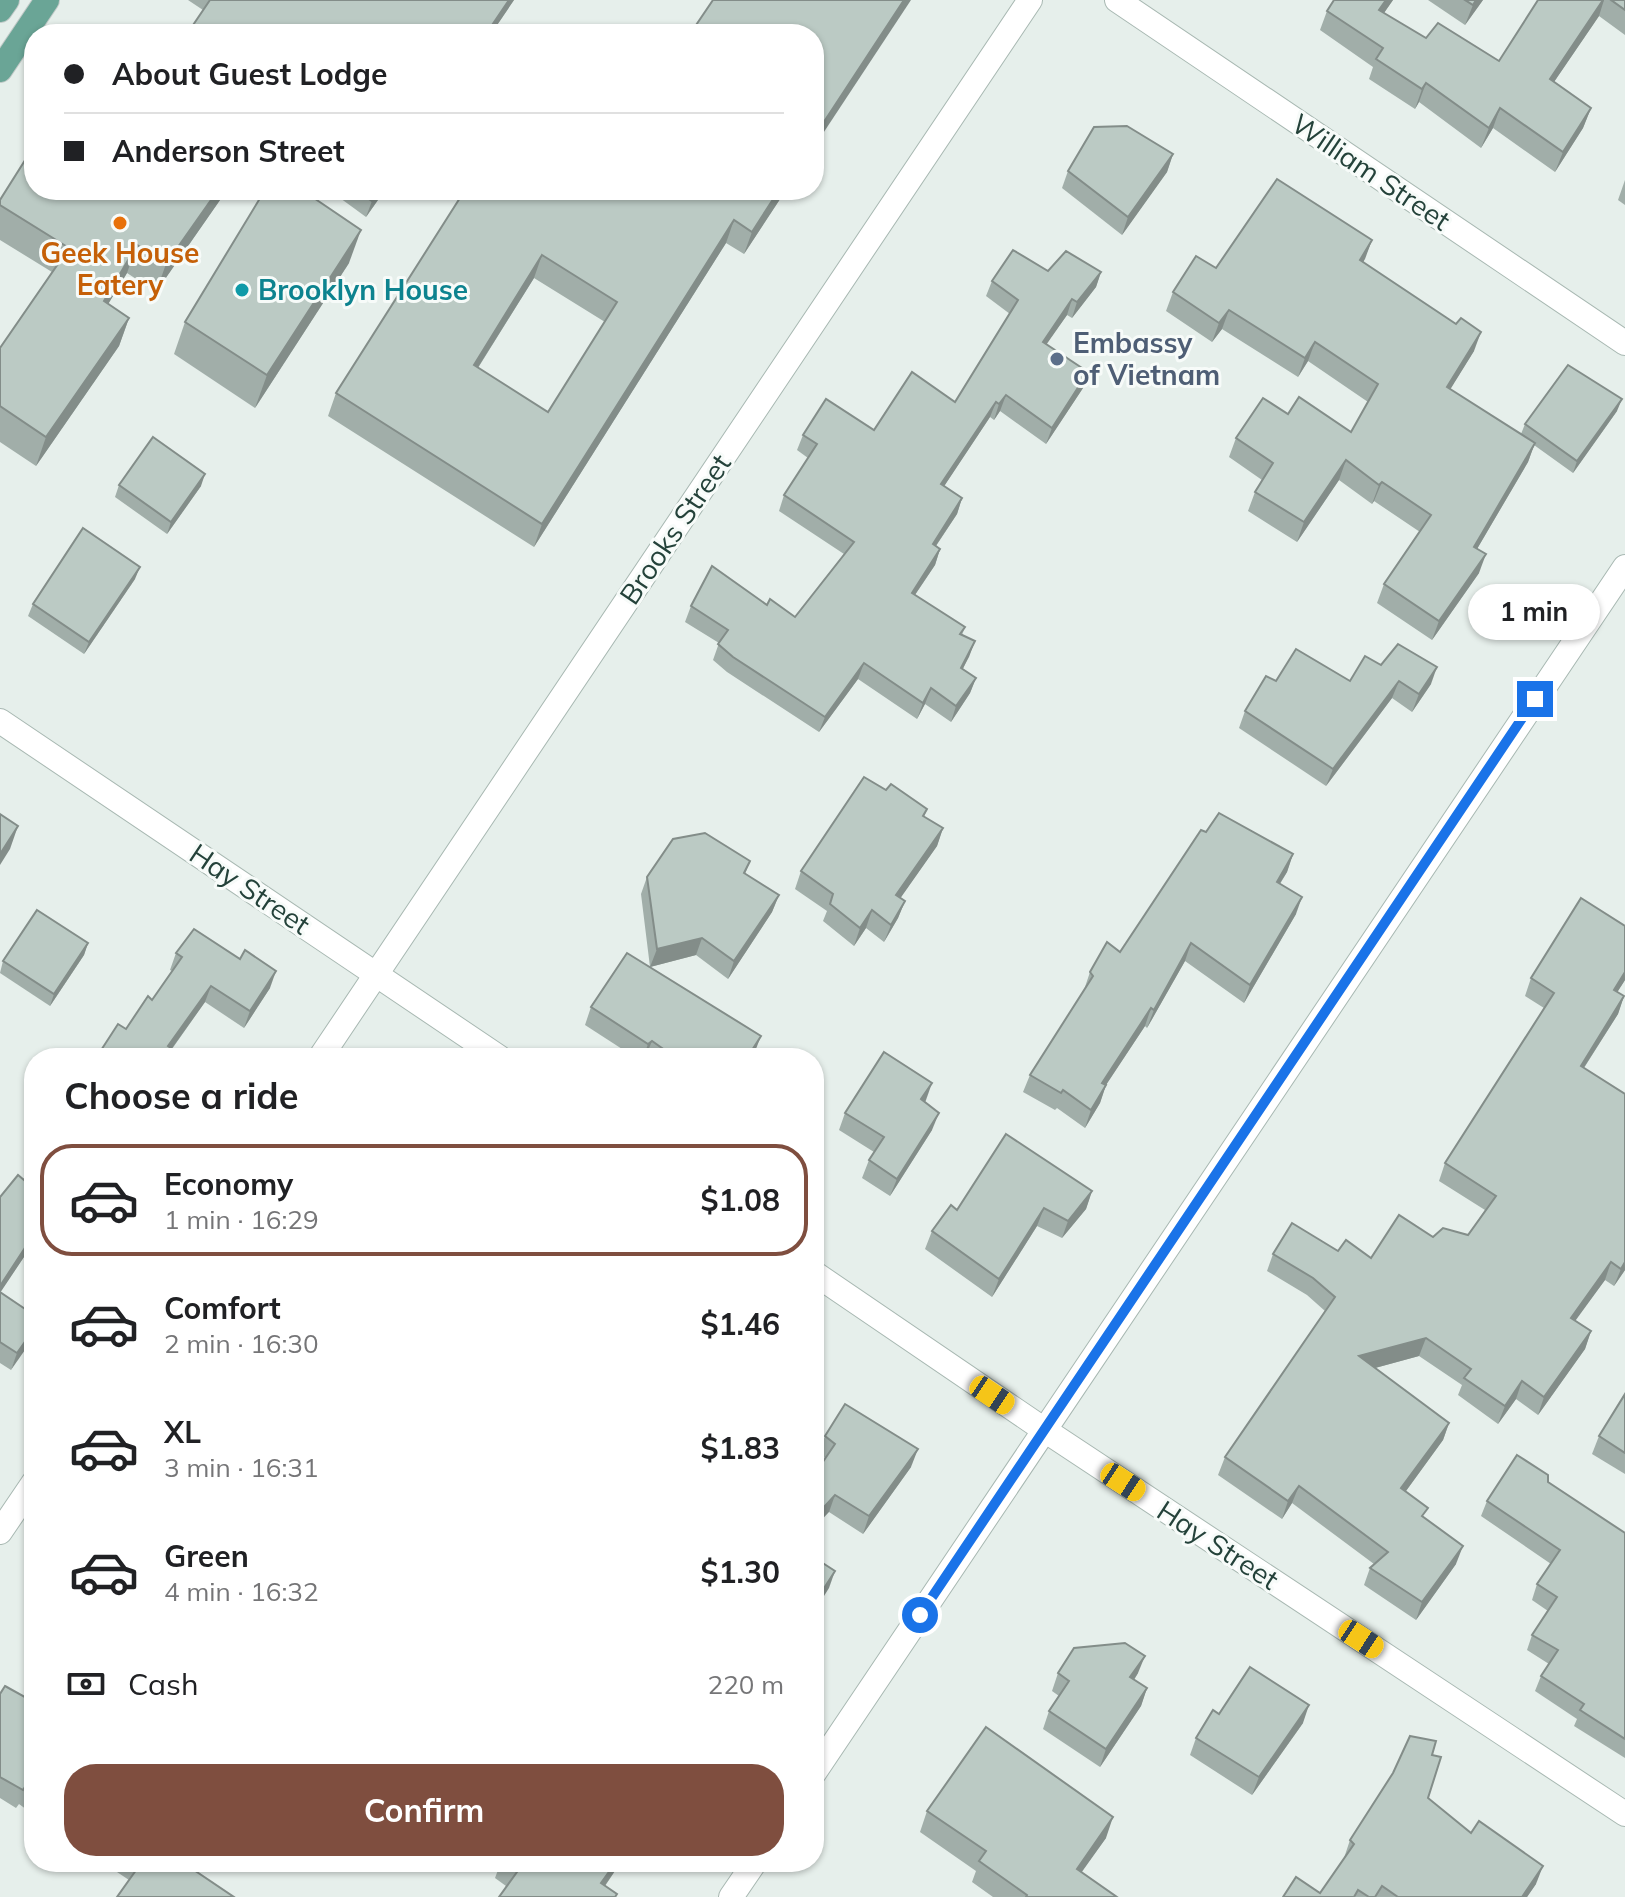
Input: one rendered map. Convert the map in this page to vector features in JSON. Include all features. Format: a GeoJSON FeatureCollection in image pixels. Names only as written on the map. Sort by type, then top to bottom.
{"type":"FeatureCollection","features":[{"type":"Feature","properties":{"kind":"main road"},"geometry":{"type":"LineString","coordinates":[[0,10],[7,0]]}},
{"type":"Feature","properties":{"kind":"main road"},"geometry":{"type":"LineString","coordinates":[[31,24],[47,0]]}},
{"type":"Feature","properties":{"kind":"main road"},"geometry":{"type":"LineString","coordinates":[[0,70],[24,34]]}},
{"type":"Feature","properties":{"kind":"street","name":"Brooks Street"},"geometry":{"type":"LineString","coordinates":[[327,1048],[1030,0]]}},
{"type":"Feature","properties":{"kind":"street","name":"William Street"},"geometry":{"type":"LineString","coordinates":[[1117,0],[1625,343]]}},
{"type":"Feature","properties":{"kind":"street"},"geometry":{"type":"LineString","coordinates":[[824,1758],[1625,567]]}},
{"type":"Feature","properties":{"kind":"street","name":"Hay Street"},"geometry":{"type":"LineString","coordinates":[[0,721],[485,1048]]}},
{"type":"Feature","properties":{"kind":"street","name":"Hay Street"},"geometry":{"type":"LineString","coordinates":[[824,1280],[1043,1429],[1625,1814]]}},
{"type":"Feature","properties":{"kind":"street"},"geometry":{"type":"LineString","coordinates":[[0,1532],[24,1497]]}},
{"type":"Feature","properties":{"kind":"street"},"geometry":{"type":"LineString","coordinates":[[731,1897],[748,1872]]}},
{"type":"Feature","properties":{"kind":"building"},"geometry":{"type":"Polygon","coordinates":[[[210,0],[509,0],[493,24],[194,24],[210,0]]]}},
{"type":"Feature","properties":{"kind":"building"},"geometry":{"type":"Polygon","coordinates":[[[713,0],[904,0],[824,122],[824,24],[697,24],[713,0]]]}},
{"type":"Feature","properties":{"kind":"building"},"geometry":{"type":"Polygon","coordinates":[[[1334,0],[1386,0],[1379,10],[1426,38],[1438,23],[1499,61],[1538,0],[1603,0],[1550,79],[1591,108],[1563,152],[1500,108],[1489,128],[1426,83],[1422,89],[1376,59],[1383,48],[1327,11],[1334,0]]]}},
{"type":"Feature","properties":{"kind":"building"},"geometry":{"type":"Polygon","coordinates":[[[1611,0],[1625,0],[1625,10],[1611,0]]]}},
{"type":"Feature","properties":{"kind":"building"},"geometry":{"type":"Polygon","coordinates":[[[1127,126],[1173,154],[1128,217],[1068,171],[1094,127],[1127,126]]]}},
{"type":"Feature","properties":{"kind":"building"},"geometry":{"type":"Polygon","coordinates":[[[24,162],[24,200],[211,200],[166,264],[137,245],[104,301],[129,318],[46,437],[0,406],[0,348],[69,248],[0,205],[0,200],[24,162]]]}},
{"type":"Feature","properties":{"kind":"building"},"geometry":{"type":"Polygon","coordinates":[[[1277,179],[1372,240],[1360,260],[1456,324],[1461,318],[1481,332],[1447,387],[1535,443],[1474,547],[1486,554],[1439,621],[1384,584],[1431,515],[1382,482],[1379,485],[1346,460],[1304,522],[1255,492],[1273,463],[1236,438],[1263,398],[1288,414],[1299,397],[1351,432],[1378,384],[1315,342],[1305,358],[1229,310],[1219,323],[1173,292],[1196,256],[1216,268],[1277,179]]]}},
{"type":"Feature","properties":{"kind":"building"},"geometry":{"type":"Polygon","coordinates":[[[259,200],[317,200],[361,230],[267,375],[185,322],[259,200]]]}},
{"type":"Feature","properties":{"kind":"building"},"geometry":{"type":"Polygon","coordinates":[[[459,200],[773,200],[752,232],[734,220],[542,524],[336,393],[459,200]],[[542,255],[474,365],[548,412],[617,302],[542,255]]]}},
{"type":"Feature","properties":{"kind":"building"},"geometry":{"type":"Polygon","coordinates":[[[1013,250],[1048,271],[1066,251],[1101,272],[1077,302],[1072,299],[1043,342],[1088,372],[1052,428],[1006,395],[999,404],[996,402],[941,484],[962,498],[933,544],[940,549],[912,593],[965,627],[960,634],[975,641],[961,668],[976,678],[956,706],[931,688],[923,703],[864,663],[825,717],[733,657],[718,644],[728,630],[691,606],[712,566],[767,605],[770,599],[795,617],[854,542],[784,495],[817,444],[803,435],[826,399],[874,430],[912,372],[955,402],[1018,300],[992,281],[1013,250]]]}},
{"type":"Feature","properties":{"kind":"building"},"geometry":{"type":"Polygon","coordinates":[[[1568,365],[1622,399],[1577,461],[1525,424],[1568,365]]]}},
{"type":"Feature","properties":{"kind":"building"},"geometry":{"type":"Polygon","coordinates":[[[153,437],[205,474],[171,522],[119,485],[153,437]]]}},
{"type":"Feature","properties":{"kind":"building"},"geometry":{"type":"Polygon","coordinates":[[[83,528],[140,567],[89,642],[33,604],[83,528]]]}},
{"type":"Feature","properties":{"kind":"building"},"geometry":{"type":"Polygon","coordinates":[[[1398,644],[1437,667],[1419,694],[1399,681],[1333,769],[1245,711],[1266,676],[1276,681],[1296,649],[1350,681],[1365,656],[1381,665],[1398,644]]]}},
{"type":"Feature","properties":{"kind":"building"},"geometry":{"type":"Polygon","coordinates":[[[864,777],[886,790],[891,784],[927,809],[923,816],[943,828],[896,895],[905,901],[891,925],[872,910],[860,928],[830,904],[833,894],[801,871],[864,777]]]}},
{"type":"Feature","properties":{"kind":"building"},"geometry":{"type":"Polygon","coordinates":[[[1219,813],[1293,854],[1277,882],[1302,897],[1250,985],[1191,943],[1154,1010],[1151,1008],[1102,1083],[1106,1085],[1091,1110],[1063,1090],[1061,1093],[1030,1075],[1093,976],[1090,972],[1107,942],[1120,952],[1201,830],[1206,832],[1219,813]]]}},
{"type":"Feature","properties":{"kind":"building"},"geometry":{"type":"Polygon","coordinates":[[[0,814],[18,826],[0,854],[0,814]]]}},
{"type":"Feature","properties":{"kind":"building"},"geometry":{"type":"Polygon","coordinates":[[[705,833],[750,861],[744,873],[779,895],[734,961],[702,938],[657,949],[647,877],[673,839],[705,833]]]}},
{"type":"Feature","properties":{"kind":"building"},"geometry":{"type":"Polygon","coordinates":[[[1581,898],[1625,926],[1625,972],[1614,990],[1624,996],[1581,1066],[1625,1094],[1625,1262],[1621,1269],[1611,1262],[1571,1318],[1591,1331],[1544,1397],[1522,1381],[1505,1406],[1464,1378],[1471,1369],[1426,1338],[1359,1356],[1449,1423],[1401,1488],[1428,1508],[1422,1516],[1463,1546],[1422,1602],[1370,1568],[1388,1552],[1299,1486],[1288,1501],[1225,1457],[1335,1297],[1313,1278],[1273,1254],[1292,1223],[1338,1251],[1346,1240],[1371,1258],[1399,1215],[1433,1237],[1443,1228],[1468,1235],[1496,1196],[1445,1163],[1554,993],[1531,978],[1581,898]]]}},
{"type":"Feature","properties":{"kind":"building"},"geometry":{"type":"Polygon","coordinates":[[[37,910],[88,943],[54,994],[3,961],[37,910]]]}},
{"type":"Feature","properties":{"kind":"building"},"geometry":{"type":"Polygon","coordinates":[[[194,929],[240,959],[245,950],[276,971],[250,1011],[211,986],[168,1046],[171,1048],[102,1048],[118,1024],[126,1029],[148,996],[152,1000],[182,957],[176,953],[194,929]]]}},
{"type":"Feature","properties":{"kind":"building"},"geometry":{"type":"Polygon","coordinates":[[[627,953],[761,1036],[753,1048],[662,1048],[652,1041],[648,1044],[591,1007],[627,953]]]}},
{"type":"Feature","properties":{"kind":"building"},"geometry":{"type":"Polygon","coordinates":[[[884,1052],[932,1083],[921,1099],[939,1113],[897,1179],[869,1160],[884,1137],[845,1113],[884,1052]]]}},
{"type":"Feature","properties":{"kind":"building"},"geometry":{"type":"Polygon","coordinates":[[[1006,1134],[1092,1191],[1068,1221],[1044,1208],[999,1279],[932,1231],[951,1205],[957,1210],[1006,1134]]]}},
{"type":"Feature","properties":{"kind":"building"},"geometry":{"type":"Polygon","coordinates":[[[18,1175],[24,1180],[24,1249],[0,1286],[0,1197],[18,1175]]]}},
{"type":"Feature","properties":{"kind":"building"},"geometry":{"type":"Polygon","coordinates":[[[0,1292],[24,1308],[24,1343],[17,1353],[0,1342],[0,1292]]]}},
{"type":"Feature","properties":{"kind":"building"},"geometry":{"type":"Polygon","coordinates":[[[1625,1394],[1625,1453],[1599,1436],[1625,1394]]]}},
{"type":"Feature","properties":{"kind":"building"},"geometry":{"type":"Polygon","coordinates":[[[845,1404],[918,1449],[869,1516],[835,1495],[824,1507],[824,1460],[835,1444],[825,1436],[845,1404]]]}},
{"type":"Feature","properties":{"kind":"building"},"geometry":{"type":"Polygon","coordinates":[[[1517,1455],[1548,1475],[1548,1482],[1625,1533],[1625,1739],[1580,1710],[1584,1704],[1541,1676],[1558,1650],[1532,1635],[1557,1597],[1537,1584],[1560,1550],[1487,1501],[1517,1455]]]}},
{"type":"Feature","properties":{"kind":"building"},"geometry":{"type":"Polygon","coordinates":[[[824,1564],[835,1571],[824,1588],[824,1564]]]}},
{"type":"Feature","properties":{"kind":"building"},"geometry":{"type":"Polygon","coordinates":[[[1125,1643],[1145,1656],[1130,1677],[1147,1688],[1106,1749],[1049,1711],[1069,1681],[1058,1673],[1074,1648],[1125,1643]]]}},
{"type":"Feature","properties":{"kind":"building"},"geometry":{"type":"Polygon","coordinates":[[[1250,1667],[1309,1705],[1259,1777],[1196,1738],[1213,1710],[1219,1714],[1250,1667]]]}},
{"type":"Feature","properties":{"kind":"building"},"geometry":{"type":"Polygon","coordinates":[[[5,1686],[24,1696],[23,1790],[0,1777],[0,1694],[5,1686]]]}},
{"type":"Feature","properties":{"kind":"building"},"geometry":{"type":"Polygon","coordinates":[[[986,1727],[1113,1817],[1077,1869],[1117,1897],[1026,1897],[979,1861],[986,1851],[927,1811],[986,1727]]]}},
{"type":"Feature","properties":{"kind":"building"},"geometry":{"type":"Polygon","coordinates":[[[1410,1736],[1436,1741],[1432,1755],[1441,1757],[1428,1798],[1471,1833],[1479,1821],[1543,1866],[1522,1897],[1398,1897],[1382,1886],[1375,1897],[1358,1890],[1354,1897],[1283,1897],[1296,1877],[1320,1893],[1354,1844],[1350,1840],[1393,1773],[1410,1736]]]}},
{"type":"Feature","properties":{"kind":"building"},"geometry":{"type":"Polygon","coordinates":[[[135,1872],[197,1872],[234,1897],[117,1897],[135,1872]]]}},
{"type":"Feature","properties":{"kind":"building"},"geometry":{"type":"Polygon","coordinates":[[[517,1872],[609,1872],[601,1883],[617,1894],[615,1897],[499,1897],[517,1872]]]}},
{"type":"Feature","properties":{"kind":"place","name":"Geek House Eatery"},"geometry":{"type":"Point","coordinates":[120,223]}},
{"type":"Feature","properties":{"kind":"place","name":"Brooklyn House"},"geometry":{"type":"Point","coordinates":[242,290]}},
{"type":"Feature","properties":{"kind":"place","name":"Embassy of Vietnam"},"geometry":{"type":"Point","coordinates":[1057,359]}},
{"type":"Feature","properties":{"kind":"route"},"geometry":{"type":"LineString","coordinates":[[920,1615],[1535,699]]}}]}
